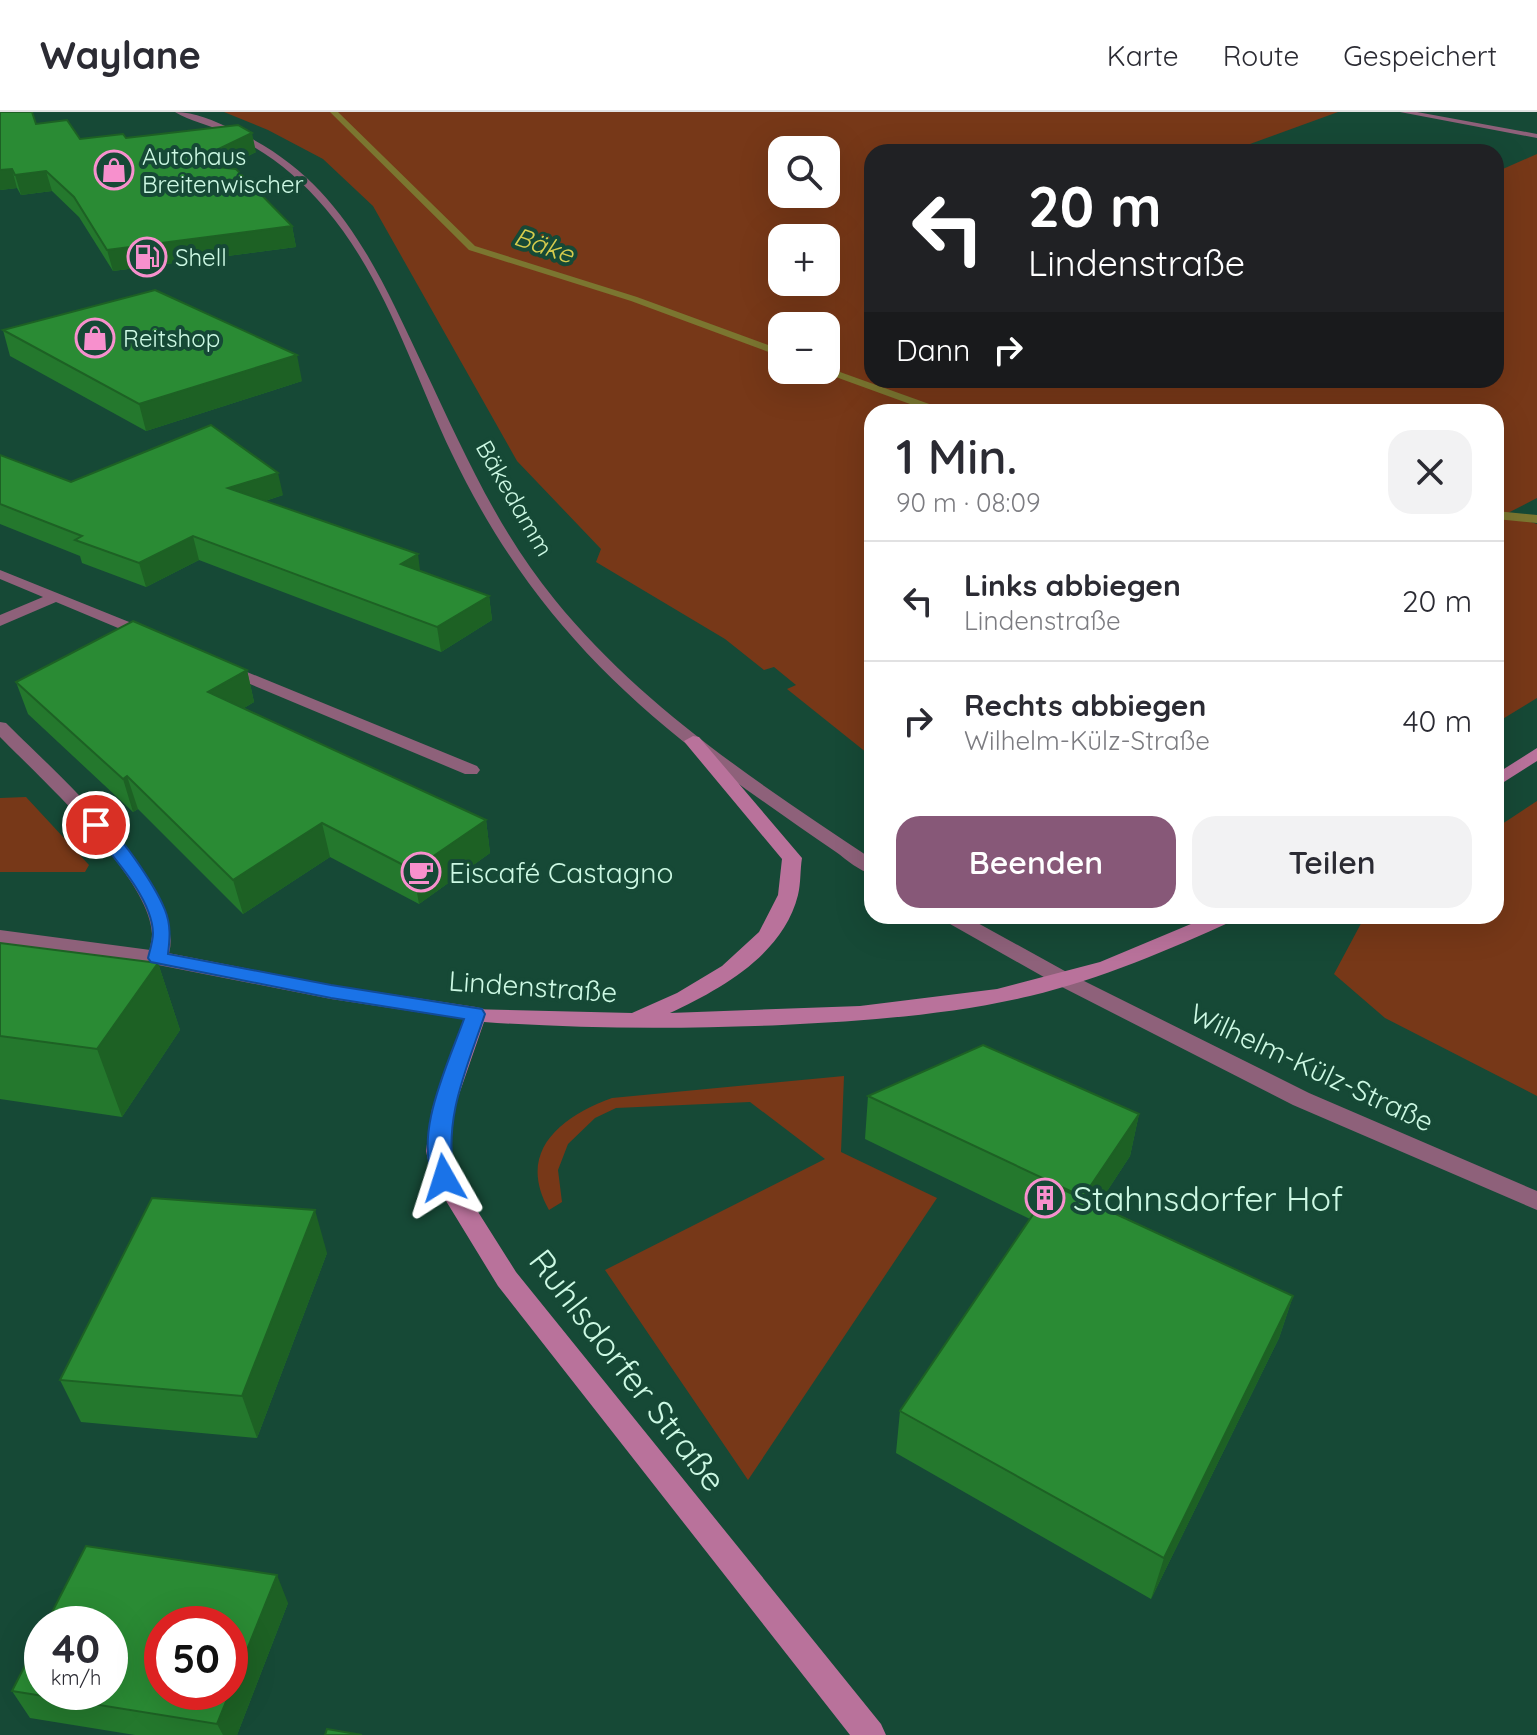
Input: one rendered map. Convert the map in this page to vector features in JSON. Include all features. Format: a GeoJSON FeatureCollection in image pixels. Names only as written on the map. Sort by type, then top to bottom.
{"type":"FeatureCollection","features":[{"type":"Feature","properties":{"kind":"main road"},"geometry":{"type":"LineString","coordinates":[[626,1021],[674,1004],[715,982],[748,955],[773,926],[787,896],[792,858],[693,741]]}},
{"type":"Feature","properties":{"kind":"main road"},"geometry":{"type":"LineString","coordinates":[[1504,776],[1537,753]]}},
{"type":"Feature","properties":{"kind":"main road","name":"Lindenstraße"},"geometry":{"type":"LineString","coordinates":[[476,1014],[626,1021],[865,1014],[976,1002],[1065,980],[1161,947],[1211,924]]}},
{"type":"Feature","properties":{"kind":"main road","name":"Ruhlsdorfer Straße"},"geometry":{"type":"LineString","coordinates":[[476,1014],[443,1109],[438,1151],[444,1178],[507,1279],[870,1735]]}},
{"type":"Feature","properties":{"kind":"street","name":"Bäkedamm"},"geometry":{"type":"LineString","coordinates":[[179,112],[242,136],[268,151],[295,171],[342,224],[369,262],[469,476],[522,566],[583,640],[638,694],[693,741],[864,862]]}},
{"type":"Feature","properties":{"kind":"street"},"geometry":{"type":"LineString","coordinates":[[1404,112],[1537,136]]}},
{"type":"Feature","properties":{"kind":"street"},"geometry":{"type":"LineString","coordinates":[[0,574],[158,639]]}},
{"type":"Feature","properties":{"kind":"street"},"geometry":{"type":"LineString","coordinates":[[0,621],[56,597]]}},
{"type":"Feature","properties":{"kind":"street"},"geometry":{"type":"LineString","coordinates":[[215,663],[471,770]]}},
{"type":"Feature","properties":{"kind":"street"},"geometry":{"type":"LineString","coordinates":[[0,727],[116,845],[156,909],[162,933],[158,958]]}},
{"type":"Feature","properties":{"kind":"street"},"geometry":{"type":"LineString","coordinates":[[964,924],[1065,980]]}},
{"type":"Feature","properties":{"kind":"street","name":"Lindenstraße"},"geometry":{"type":"LineString","coordinates":[[0,937],[158,958],[331,992],[476,1014]]}},
{"type":"Feature","properties":{"kind":"street","name":"Wilhelm-Külz-Straße"},"geometry":{"type":"LineString","coordinates":[[1065,980],[1301,1099],[1537,1201]]}},
{"type":"Feature","properties":{"kind":"shaded area"},"geometry":{"type":"Polygon","coordinates":[[[224,112],[1338,112],[1250,144],[864,144],[864,388],[1504,388],[1504,168],[1537,154],[1537,498],[1506,514],[1537,524],[1537,698],[1504,718],[1504,404],[864,404],[864,751],[787,689],[796,685],[774,667],[764,670],[725,639],[596,562],[601,549],[517,461],[373,206],[323,159],[268,130],[224,112]]]}},
{"type":"Feature","properties":{"kind":"shaded area"},"geometry":{"type":"Polygon","coordinates":[[[26,797],[89,865],[85,872],[0,872],[0,798],[26,797]]]}},
{"type":"Feature","properties":{"kind":"shaded area"},"geometry":{"type":"Polygon","coordinates":[[[1537,801],[1537,1096],[1385,1018],[1334,974],[1361,924],[1504,924],[1504,823],[1537,801]]]}},
{"type":"Feature","properties":{"kind":"shaded area"},"geometry":{"type":"Polygon","coordinates":[[[844,1076],[841,1152],[937,1198],[748,1480],[605,1270],[825,1159],[750,1102],[616,1108],[595,1118],[568,1144],[558,1170],[562,1202],[549,1210],[540,1189],[538,1171],[541,1154],[561,1126],[576,1115],[612,1098],[844,1076]]]}},
{"type":"Feature","properties":{"kind":"building"},"geometry":{"type":"Polygon","coordinates":[[[0,112],[32,112],[36,124],[67,120],[80,139],[123,134],[126,138],[238,125],[252,133],[187,164],[236,169],[292,226],[107,250],[74,197],[46,171],[15,175],[12,169],[0,170],[0,112]]]}},
{"type":"Feature","properties":{"kind":"building"},"geometry":{"type":"Polygon","coordinates":[[[155,290],[297,355],[139,404],[3,330],[155,290]]]}},
{"type":"Feature","properties":{"kind":"building"},"geometry":{"type":"Polygon","coordinates":[[[211,425],[278,473],[228,488],[418,554],[401,564],[489,596],[437,627],[193,536],[139,563],[75,540],[82,536],[0,504],[0,455],[71,482],[211,425]]]}},
{"type":"Feature","properties":{"kind":"building"},"geometry":{"type":"Polygon","coordinates":[[[133,621],[247,670],[208,692],[486,820],[413,870],[322,823],[233,880],[127,776],[123,779],[16,682],[133,621]]]}},
{"type":"Feature","properties":{"kind":"building"},"geometry":{"type":"Polygon","coordinates":[[[0,943],[158,963],[97,1049],[0,1036],[0,943]]]}},
{"type":"Feature","properties":{"kind":"building"},"geometry":{"type":"Polygon","coordinates":[[[983,1045],[1139,1114],[1083,1197],[868,1096],[983,1045]]]}},
{"type":"Feature","properties":{"kind":"building"},"geometry":{"type":"Polygon","coordinates":[[[1053,1185],[1293,1296],[1164,1558],[900,1411],[1053,1185]]]}},
{"type":"Feature","properties":{"kind":"building"},"geometry":{"type":"Polygon","coordinates":[[[152,1198],[315,1210],[242,1396],[60,1380],[152,1198]]]}},
{"type":"Feature","properties":{"kind":"building"},"geometry":{"type":"Polygon","coordinates":[[[86,1546],[277,1575],[248,1647],[248,1606],[144,1606],[144,1710],[223,1710],[217,1724],[128,1710],[128,1606],[55,1606],[86,1546]]]}},
{"type":"Feature","properties":{"kind":"building"},"geometry":{"type":"Polygon","coordinates":[[[24,1667],[24,1693],[12,1691],[24,1667]]]}},
{"type":"Feature","properties":{"kind":"building"},"geometry":{"type":"Polygon","coordinates":[[[327,1729],[362,1735],[325,1735],[327,1729]]]}},
{"type":"Feature","properties":{"kind":"waterway","name":"Bäke"},"geometry":{"type":"LineString","coordinates":[[334,112],[472,248],[634,299],[768,349]]}},
{"type":"Feature","properties":{"kind":"waterway","name":"Bäke"},"geometry":{"type":"LineString","coordinates":[[840,375],[864,384]]}},
{"type":"Feature","properties":{"kind":"waterway","name":"Bäke"},"geometry":{"type":"LineString","coordinates":[[876,388],[920,404]]}},
{"type":"Feature","properties":{"kind":"waterway","name":"Bäke"},"geometry":{"type":"LineString","coordinates":[[1504,516],[1537,519]]}},
{"type":"Feature","properties":{"kind":"place","name":"Autohaus Breitenwischer"},"geometry":{"type":"Point","coordinates":[114,170]}},
{"type":"Feature","properties":{"kind":"place","name":"Shell"},"geometry":{"type":"Point","coordinates":[147,257]}},
{"type":"Feature","properties":{"kind":"place","name":"Reitshop"},"geometry":{"type":"Point","coordinates":[95,338]}},
{"type":"Feature","properties":{"kind":"place","name":"Eiscafé Castagno"},"geometry":{"type":"Point","coordinates":[421,872]}},
{"type":"Feature","properties":{"kind":"place","name":"Stahnsdorfer Hof"},"geometry":{"type":"Point","coordinates":[1045,1198]}},
{"type":"Feature","properties":{"kind":"route"},"geometry":{"type":"LineString","coordinates":[[96,825],[116,845],[156,909],[162,933],[158,958],[331,992],[476,1014],[443,1109],[438,1151],[444,1178]]}}]}
